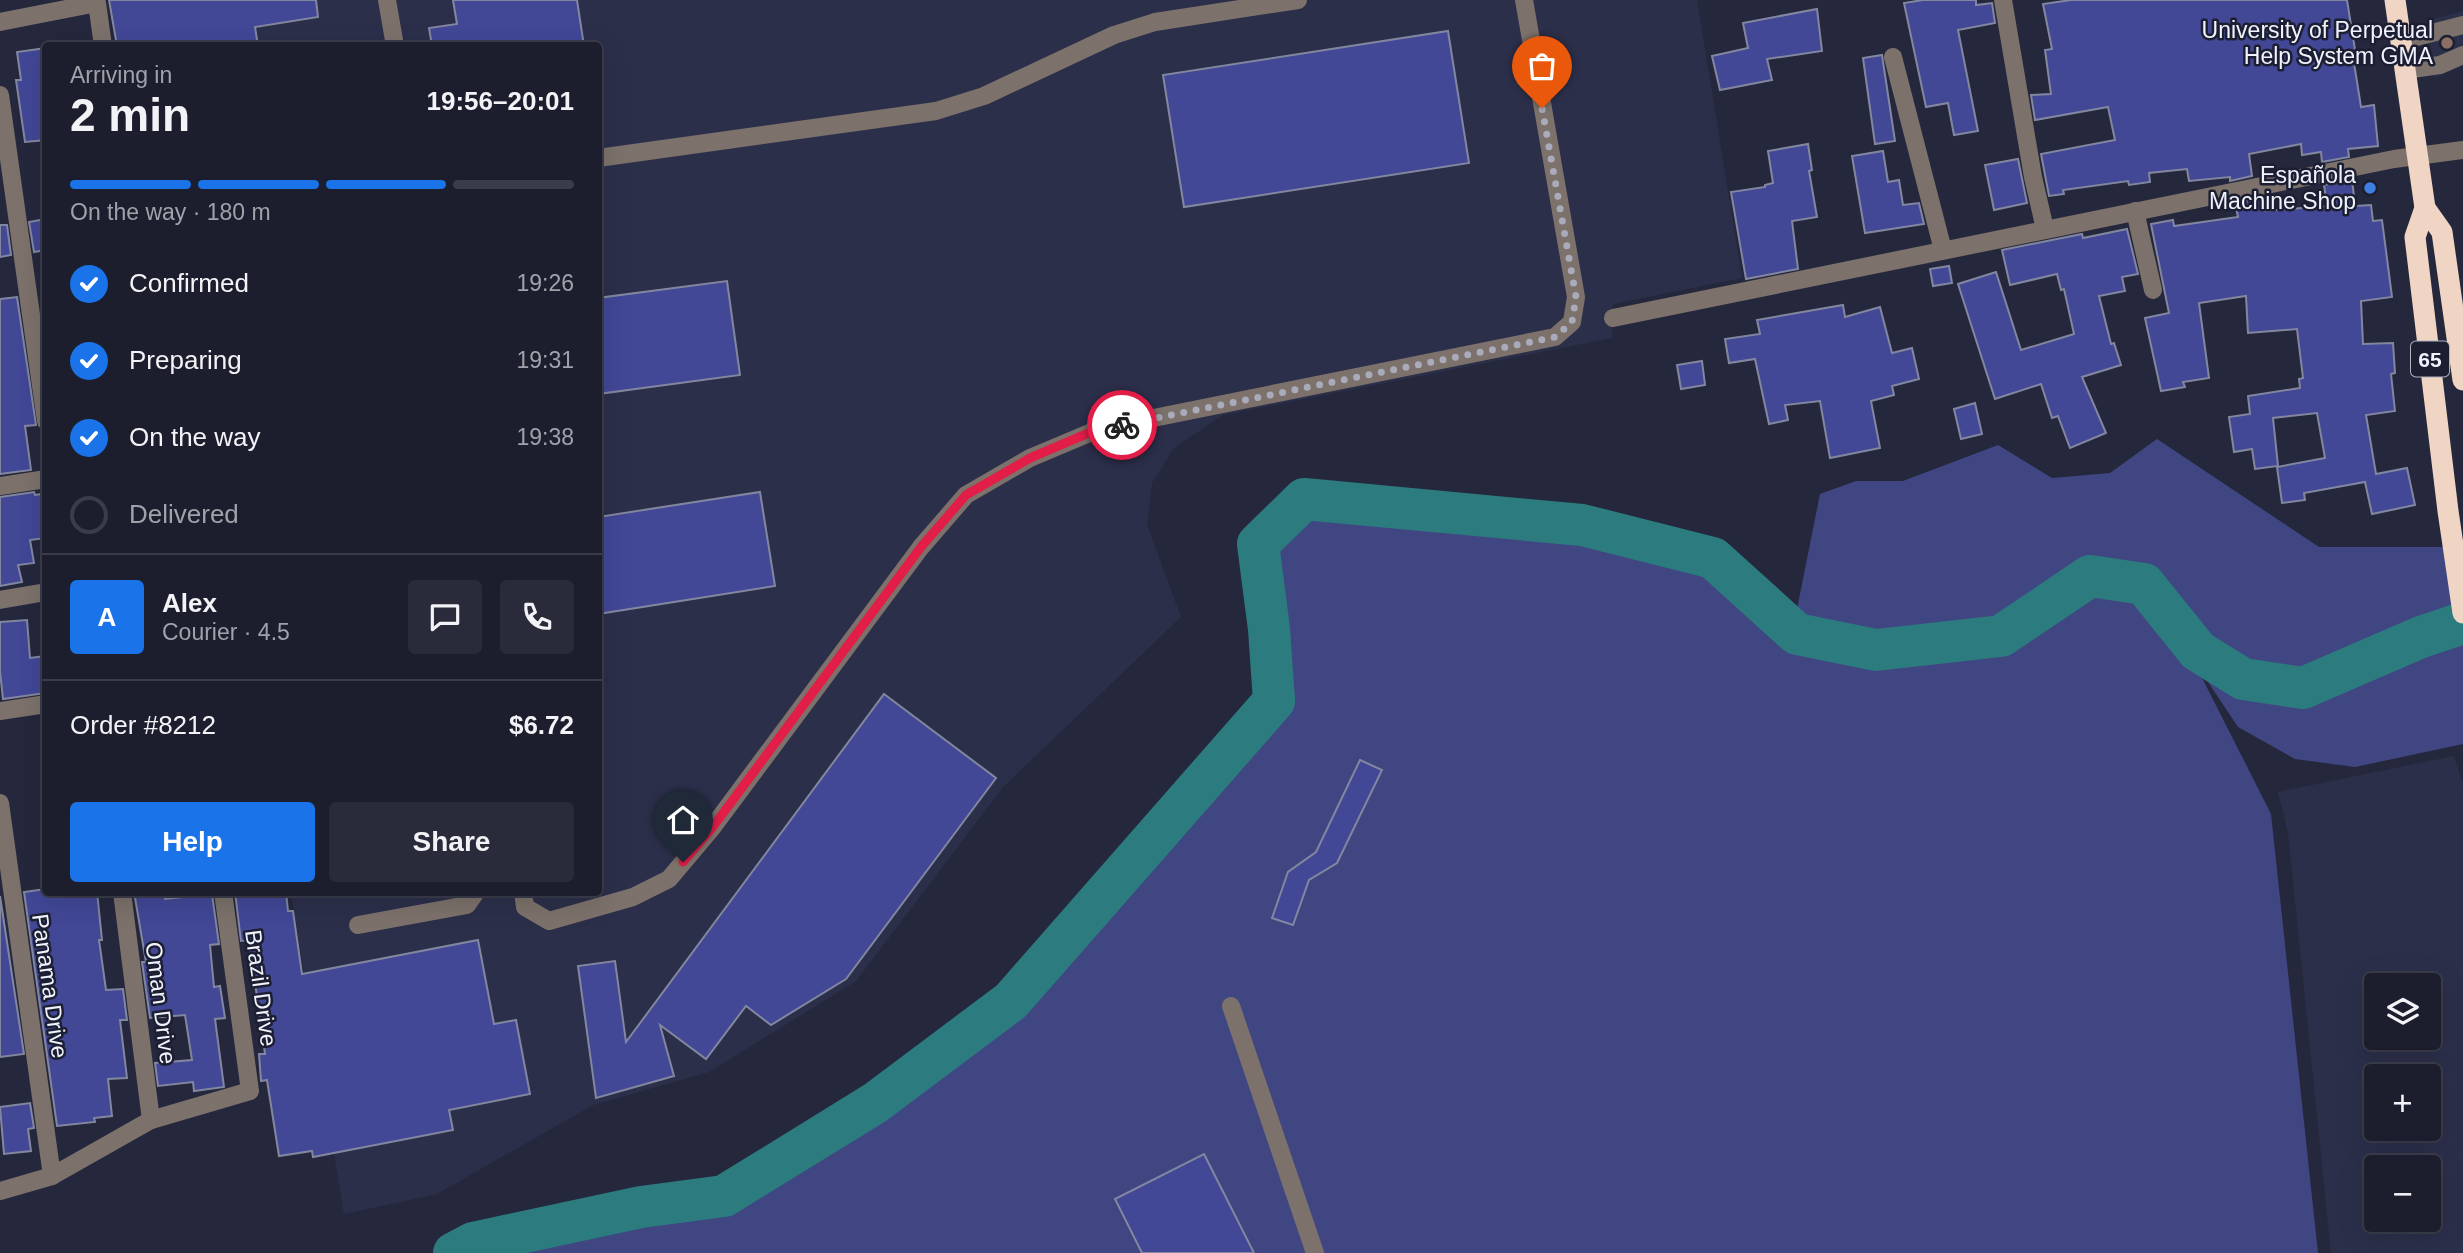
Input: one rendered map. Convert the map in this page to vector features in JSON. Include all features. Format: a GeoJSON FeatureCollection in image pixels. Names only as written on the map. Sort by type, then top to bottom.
{"type":"FeatureCollection","features":[{"type":"Feature","properties":{"kind":"highway","name":"65"},"geometry":{"type":"LineString","coordinates":[[2395,0],[2425,208],[2415,237],[2463,613]]}},
{"type":"Feature","properties":{"kind":"highway","name":"65"},"geometry":{"type":"LineString","coordinates":[[2425,208],[2442,232],[2462,366]]}},
{"type":"Feature","properties":{"kind":"street"},"geometry":{"type":"LineString","coordinates":[[387,0],[395,42]]}},
{"type":"Feature","properties":{"kind":"street"},"geometry":{"type":"LineString","coordinates":[[602,157],[936,111],[984,96],[1114,35],[1135,28],[1156,22],[1298,0]]}},
{"type":"Feature","properties":{"kind":"street"},"geometry":{"type":"LineString","coordinates":[[524,896],[525,907],[550,920],[633,897],[669,879],[712,828],[921,547],[966,495],[1030,458],[1098,429],[1555,337],[1572,322],[1576,297],[1524,0]]}},
{"type":"Feature","properties":{"kind":"street"},"geometry":{"type":"LineString","coordinates":[[2003,0],[2033,177],[2045,229]]}},
{"type":"Feature","properties":{"kind":"street"},"geometry":{"type":"LineString","coordinates":[[0,22],[97,3],[102,42]]}},
{"type":"Feature","properties":{"kind":"street"},"geometry":{"type":"LineString","coordinates":[[2401,41],[2463,24]]}},
{"type":"Feature","properties":{"kind":"street"},"geometry":{"type":"LineString","coordinates":[[2405,70],[2440,65],[2463,55]]}},
{"type":"Feature","properties":{"kind":"street"},"geometry":{"type":"LineString","coordinates":[[1893,57],[1942,250]]}},
{"type":"Feature","properties":{"kind":"street"},"geometry":{"type":"LineString","coordinates":[[0,95],[42,393]]}},
{"type":"Feature","properties":{"kind":"street"},"geometry":{"type":"LineString","coordinates":[[1613,318],[2418,155],[2463,150]]}},
{"type":"Feature","properties":{"kind":"street"},"geometry":{"type":"LineString","coordinates":[[2135,211],[2153,290]]}},
{"type":"Feature","properties":{"kind":"street"},"geometry":{"type":"LineString","coordinates":[[0,486],[42,480]]}},
{"type":"Feature","properties":{"kind":"street"},"geometry":{"type":"LineString","coordinates":[[0,600],[42,593]]}},
{"type":"Feature","properties":{"kind":"street"},"geometry":{"type":"LineString","coordinates":[[0,711],[42,705]]}},
{"type":"Feature","properties":{"kind":"street","name":"Panama Drive"},"geometry":{"type":"LineString","coordinates":[[0,803],[52,1177]]}},
{"type":"Feature","properties":{"kind":"street","name":"Oman Drive"},"geometry":{"type":"LineString","coordinates":[[123,896],[151,1120]]}},
{"type":"Feature","properties":{"kind":"street","name":"Brazil Drive"},"geometry":{"type":"LineString","coordinates":[[151,1120],[250,1091],[224,896]]}},
{"type":"Feature","properties":{"kind":"street"},"geometry":{"type":"LineString","coordinates":[[358,925],[467,905],[473,896]]}},
{"type":"Feature","properties":{"kind":"street"},"geometry":{"type":"LineString","coordinates":[[1231,1006],[1315,1253]]}},
{"type":"Feature","properties":{"kind":"street"},"geometry":{"type":"LineString","coordinates":[[0,1191],[52,1177],[151,1120]]}},
{"type":"Feature","properties":{"kind":"shaded area"},"geometry":{"type":"Polygon","coordinates":[[[145,0],[1697,0],[1742,278],[1613,304],[1612,338],[1223,415],[1174,448],[1152,483],[1147,525],[1181,617],[1003,787],[856,981],[709,1072],[593,1105],[437,1194],[344,1214],[291,896],[602,896],[602,42],[152,42],[145,0]]]}},
{"type":"Feature","properties":{"kind":"shaded area","name":"University of Perpetual Help System GMA"},"geometry":{"type":"Polygon","coordinates":[[[2463,11],[2463,66],[2434,78],[2428,20],[2463,11]]]}},
{"type":"Feature","properties":{"kind":"shaded area"},"geometry":{"type":"Polygon","coordinates":[[[2157,439],[2319,547],[2463,547],[2463,744],[2355,767],[2295,759],[2238,727],[2192,658],[2271,814],[2318,1253],[495,1253],[641,1217],[733,1204],[899,1096],[1015,1009],[1285,703],[1268,550],[1306,509],[1584,534],[1708,569],[1789,640],[1872,658],[2007,644],[2091,587],[2006,642],[1870,656],[1791,639],[1820,494],[1856,481],[1903,481],[1998,445],[2052,478],[2110,473],[2157,439]]]}},
{"type":"Feature","properties":{"kind":"shaded area"},"geometry":{"type":"Polygon","coordinates":[[[2454,756],[2463,785],[2463,1253],[2331,1253],[2288,832],[2278,792],[2454,756]]]}},
{"type":"Feature","properties":{"kind":"building"},"geometry":{"type":"Polygon","coordinates":[[[109,0],[316,0],[318,17],[255,27],[257,42],[116,42],[109,0]]]}},
{"type":"Feature","properties":{"kind":"building"},"geometry":{"type":"Polygon","coordinates":[[[453,0],[577,0],[583,42],[431,42],[429,28],[457,24],[453,0]]]}},
{"type":"Feature","properties":{"kind":"building"},"geometry":{"type":"Polygon","coordinates":[[[1923,0],[1976,0],[1976,5],[1992,3],[1995,23],[1958,30],[1978,131],[1954,135],[1948,103],[1926,107],[1904,3],[1923,0]]]}},
{"type":"Feature","properties":{"kind":"building"},"geometry":{"type":"Polygon","coordinates":[[[2071,0],[2347,0],[2361,107],[2374,105],[2378,146],[2348,149],[2349,157],[2322,162],[2321,152],[2302,155],[2301,144],[2249,154],[2252,176],[2230,181],[2230,177],[2189,181],[2187,169],[2149,173],[2150,182],[2129,185],[2128,181],[2063,190],[2064,194],[2049,196],[2041,154],[2115,140],[2108,107],[2035,120],[2031,95],[2051,94],[2045,50],[2052,49],[2043,4],[2071,0]]]}},
{"type":"Feature","properties":{"kind":"building"},"geometry":{"type":"Polygon","coordinates":[[[1817,9],[1822,51],[1767,59],[1772,80],[1720,90],[1712,56],[1748,48],[1743,23],[1817,9]]]}},
{"type":"Feature","properties":{"kind":"building"},"geometry":{"type":"Polygon","coordinates":[[[1448,31],[1469,163],[1184,207],[1163,75],[1448,31]]]}},
{"type":"Feature","properties":{"kind":"building"},"geometry":{"type":"Polygon","coordinates":[[[42,49],[42,140],[25,142],[16,80],[21,80],[17,52],[42,49]]]}},
{"type":"Feature","properties":{"kind":"building"},"geometry":{"type":"Polygon","coordinates":[[[1882,55],[1895,141],[1875,144],[1863,58],[1882,55]]]}},
{"type":"Feature","properties":{"kind":"building"},"geometry":{"type":"Polygon","coordinates":[[[1808,144],[1812,170],[1809,171],[1817,217],[1792,221],[1798,269],[1746,279],[1731,192],[1765,187],[1773,183],[1768,151],[1808,144]]]}},
{"type":"Feature","properties":{"kind":"building"},"geometry":{"type":"Polygon","coordinates":[[[1883,151],[1888,182],[1899,180],[1903,205],[1919,203],[1924,224],[1865,233],[1852,156],[1883,151]]]}},
{"type":"Feature","properties":{"kind":"building"},"geometry":{"type":"Polygon","coordinates":[[[2018,159],[2027,203],[1994,210],[1985,165],[2018,159]]]}},
{"type":"Feature","properties":{"kind":"building"},"geometry":{"type":"Polygon","coordinates":[[[2352,179],[2355,206],[2371,205],[2373,221],[2382,220],[2392,297],[2361,301],[2363,344],[2393,343],[2395,373],[2391,374],[2395,411],[2366,415],[2376,474],[2407,468],[2415,505],[2372,514],[2365,482],[2304,493],[2305,500],[2282,503],[2277,467],[2325,458],[2317,413],[2273,418],[2278,466],[2255,469],[2252,449],[2234,452],[2229,417],[2250,414],[2248,396],[2300,388],[2299,379],[2303,378],[2297,329],[2248,333],[2246,296],[2199,303],[2209,378],[2183,382],[2185,387],[2161,391],[2145,318],[2169,313],[2151,224],[2173,220],[2174,226],[2238,217],[2235,203],[2261,198],[2264,211],[2327,206],[2324,185],[2352,179]]]}},
{"type":"Feature","properties":{"kind":"building"},"geometry":{"type":"Polygon","coordinates":[[[42,220],[42,251],[34,252],[29,222],[42,220]]]}},
{"type":"Feature","properties":{"kind":"building"},"geometry":{"type":"Polygon","coordinates":[[[0,225],[7,225],[11,255],[0,257],[0,225]]]}},
{"type":"Feature","properties":{"kind":"building"},"geometry":{"type":"Polygon","coordinates":[[[2127,229],[2138,274],[2122,277],[2125,291],[2099,296],[2111,344],[2114,343],[2121,365],[2082,377],[2106,433],[2070,448],[2058,416],[2052,418],[2041,384],[1995,399],[1958,284],[1996,272],[2021,350],[2074,334],[2064,289],[2061,290],[2057,274],[2010,285],[2002,250],[2082,234],[2083,238],[2127,229]]]}},
{"type":"Feature","properties":{"kind":"building"},"geometry":{"type":"Polygon","coordinates":[[[1949,266],[1952,283],[1933,286],[1930,269],[1949,266]]]}},
{"type":"Feature","properties":{"kind":"building"},"geometry":{"type":"Polygon","coordinates":[[[727,281],[740,375],[602,393],[602,297],[727,281]]]}},
{"type":"Feature","properties":{"kind":"building"},"geometry":{"type":"Polygon","coordinates":[[[17,297],[36,425],[25,426],[31,470],[0,474],[0,299],[17,297]]]}},
{"type":"Feature","properties":{"kind":"building"},"geometry":{"type":"Polygon","coordinates":[[[1843,305],[1845,317],[1880,307],[1892,353],[1912,348],[1919,379],[1892,386],[1894,395],[1871,401],[1880,448],[1830,458],[1820,401],[1785,405],[1788,420],[1769,424],[1755,359],[1729,363],[1725,339],[1760,334],[1757,320],[1843,305]]]}},
{"type":"Feature","properties":{"kind":"building"},"geometry":{"type":"Polygon","coordinates":[[[1702,361],[1705,385],[1681,389],[1677,365],[1702,361]]]}},
{"type":"Feature","properties":{"kind":"building"},"geometry":{"type":"Polygon","coordinates":[[[1975,403],[1982,434],[1961,439],[1954,409],[1975,403]]]}},
{"type":"Feature","properties":{"kind":"building"},"geometry":{"type":"Polygon","coordinates":[[[34,492],[35,495],[42,494],[42,538],[30,540],[34,563],[18,565],[22,582],[0,586],[0,497],[34,492]]]}},
{"type":"Feature","properties":{"kind":"building"},"geometry":{"type":"Polygon","coordinates":[[[760,492],[775,586],[602,613],[602,516],[760,492]]]}},
{"type":"Feature","properties":{"kind":"building"},"geometry":{"type":"Polygon","coordinates":[[[27,620],[30,658],[42,656],[42,694],[3,699],[0,622],[27,620]]]}},
{"type":"Feature","properties":{"kind":"building"},"geometry":{"type":"Polygon","coordinates":[[[884,694],[996,778],[846,979],[771,1025],[746,1006],[706,1059],[660,1025],[674,1076],[596,1098],[578,966],[615,961],[626,1042],[884,694]]]}},
{"type":"Feature","properties":{"kind":"building"},"geometry":{"type":"Polygon","coordinates":[[[1360,760],[1382,770],[1337,863],[1309,880],[1293,925],[1272,918],[1288,872],[1316,852],[1360,760]]]}},
{"type":"Feature","properties":{"kind":"building"},"geometry":{"type":"Polygon","coordinates":[[[42,890],[42,896],[97,896],[102,940],[99,940],[106,990],[123,989],[127,1020],[120,1020],[127,1078],[108,1079],[112,1116],[94,1118],[95,1122],[57,1126],[24,892],[42,890]]]}},
{"type":"Feature","properties":{"kind":"building"},"geometry":{"type":"Polygon","coordinates":[[[0,896],[24,1054],[0,1057],[0,896]]]}},
{"type":"Feature","properties":{"kind":"building"},"geometry":{"type":"Polygon","coordinates":[[[135,896],[165,896],[165,899],[212,896],[219,944],[210,945],[214,987],[220,986],[225,1018],[215,1019],[224,1087],[194,1091],[193,1082],[158,1086],[155,1063],[192,1060],[185,1015],[150,1018],[142,962],[146,962],[135,896]]]}},
{"type":"Feature","properties":{"kind":"building"},"geometry":{"type":"Polygon","coordinates":[[[235,896],[286,896],[288,911],[293,911],[302,974],[478,940],[494,1024],[516,1020],[530,1094],[449,1110],[453,1130],[313,1157],[312,1151],[279,1156],[267,1080],[261,1081],[259,1054],[265,1054],[249,940],[241,941],[235,896]]]}},
{"type":"Feature","properties":{"kind":"building"},"geometry":{"type":"Polygon","coordinates":[[[30,1103],[34,1128],[28,1129],[31,1151],[4,1154],[0,1107],[30,1103]]]}},
{"type":"Feature","properties":{"kind":"building"},"geometry":{"type":"Polygon","coordinates":[[[1204,1154],[1254,1253],[1142,1253],[1115,1199],[1204,1154]]]}},
{"type":"Feature","properties":{"kind":"waterway"},"geometry":{"type":"LineString","coordinates":[[454,1253],[473,1243],[641,1207],[724,1196],[875,1103],[1011,1001],[1274,701],[1269,629],[1258,544],[1304,499],[1582,525],[1713,558],[1797,634],[1876,650],[2001,636],[2090,576],[2144,584],[2198,651],[2243,679],[2303,688],[2421,637],[2463,623]]}},
{"type":"Feature","properties":{"kind":"way so far"},"geometry":{"type":"LineString","coordinates":[[1122,425],[1555,337],[1572,322],[1576,297],[1542,108]]}},
{"type":"Feature","properties":{"kind":"place","name":"University of Perpetual Help System GMA"},"geometry":{"type":"Point","coordinates":[2447,43]}},
{"type":"Feature","properties":{"kind":"place","name":"Española Machine Shop"},"geometry":{"type":"Point","coordinates":[2370,188]}},
{"type":"Feature","properties":{"kind":"route"},"geometry":{"type":"LineString","coordinates":[[683,862],[712,828],[921,547],[966,495],[1030,458],[1098,429],[1122,425]]}}]}
